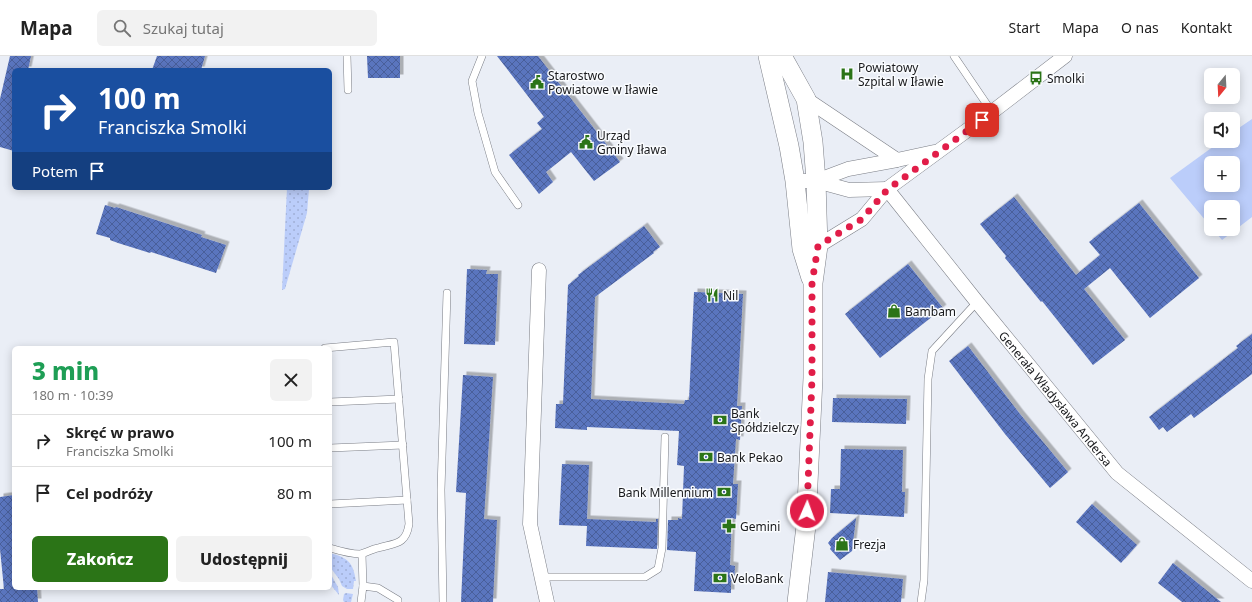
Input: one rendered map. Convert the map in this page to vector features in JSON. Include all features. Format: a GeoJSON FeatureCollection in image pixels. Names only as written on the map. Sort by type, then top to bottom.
{"type":"FeatureCollection","features":[{"type":"Feature","properties":{"kind":"street"},"geometry":{"type":"LineString","coordinates":[[768,56],[789,146],[795,181],[802,249],[812,283]]}},
{"type":"Feature","properties":{"kind":"street"},"geometry":{"type":"LineString","coordinates":[[782,56],[806,99],[813,142],[818,246],[812,283],[812,378],[806,526],[797,602]]}},
{"type":"Feature","properties":{"kind":"street"},"geometry":{"type":"LineString","coordinates":[[818,246],[862,219],[887,190],[1065,56]]}},
{"type":"Feature","properties":{"kind":"street"},"geometry":{"type":"LineString","coordinates":[[806,99],[897,160]]}},
{"type":"Feature","properties":{"kind":"street"},"geometry":{"type":"LineString","coordinates":[[816,181],[848,169],[940,150]]}},
{"type":"Feature","properties":{"kind":"street"},"geometry":{"type":"LineString","coordinates":[[795,181],[816,181],[849,190],[887,190]]}},
{"type":"Feature","properties":{"kind":"street","name":"Generała Władysława Andersa"},"geometry":{"type":"LineString","coordinates":[[887,190],[1117,473],[1252,581]]}},
{"type":"Feature","properties":{"kind":"street"},"geometry":{"type":"LineString","coordinates":[[539,270],[530,524],[547,602]]}},
{"type":"Feature","properties":{"kind":"lane"},"geometry":{"type":"LineString","coordinates":[[347,56],[348,90]]}},
{"type":"Feature","properties":{"kind":"lane"},"geometry":{"type":"LineString","coordinates":[[482,56],[472,81],[478,113],[495,172],[518,205]]}},
{"type":"Feature","properties":{"kind":"lane"},"geometry":{"type":"LineString","coordinates":[[954,56],[992,112]]}},
{"type":"Feature","properties":{"kind":"lane"},"geometry":{"type":"LineString","coordinates":[[443,602],[441,490],[447,293]]}},
{"type":"Feature","properties":{"kind":"lane"},"geometry":{"type":"LineString","coordinates":[[921,602],[924,580],[928,379],[932,351],[977,302]]}},
{"type":"Feature","properties":{"kind":"lane"},"geometry":{"type":"LineString","coordinates":[[332,347],[394,342],[409,524],[408,533],[403,540],[395,544],[377,548],[362,554],[346,553],[332,549]]}},
{"type":"Feature","properties":{"kind":"lane"},"geometry":{"type":"LineString","coordinates":[[332,402],[399,399]]}},
{"type":"Feature","properties":{"kind":"lane"},"geometry":{"type":"LineString","coordinates":[[541,577],[645,577],[658,569],[662,548],[665,437]]}},
{"type":"Feature","properties":{"kind":"lane"},"geometry":{"type":"LineString","coordinates":[[332,448],[403,445]]}},
{"type":"Feature","properties":{"kind":"lane"},"geometry":{"type":"LineString","coordinates":[[332,504],[407,500]]}},
{"type":"Feature","properties":{"kind":"lane"},"geometry":{"type":"LineString","coordinates":[[361,602],[363,586],[362,554]]}},
{"type":"Feature","properties":{"kind":"lane"},"geometry":{"type":"LineString","coordinates":[[363,586],[378,588],[398,600],[398,602]]}},
{"type":"Feature","properties":{"kind":"shaded area"},"geometry":{"type":"Polygon","coordinates":[[[1252,119],[1252,217],[1240,226],[1240,200],[1204,200],[1204,219],[1170,178],[1211,148],[1240,148],[1240,127],[1252,119]]]}},
{"type":"Feature","properties":{"kind":"shaded area"},"geometry":{"type":"Polygon","coordinates":[[[287,190],[309,190],[307,213],[285,289],[282,290],[287,190]]]}},
{"type":"Feature","properties":{"kind":"shaded area"},"geometry":{"type":"Polygon","coordinates":[[[1219,236],[1227,236],[1222,240],[1219,236]]]}},
{"type":"Feature","properties":{"kind":"shaded area"},"geometry":{"type":"Polygon","coordinates":[[[332,554],[345,559],[351,565],[356,581],[354,581],[353,589],[347,589],[342,586],[332,570],[332,554]]]}},
{"type":"Feature","properties":{"kind":"shaded area"},"geometry":{"type":"Polygon","coordinates":[[[332,576],[338,587],[339,595],[332,586],[332,576]]]}},
{"type":"Feature","properties":{"kind":"shaded area"},"geometry":{"type":"Polygon","coordinates":[[[344,594],[353,594],[351,602],[344,602],[344,594]]]}},
{"type":"Feature","properties":{"kind":"building"},"geometry":{"type":"Polygon","coordinates":[[[10,56],[31,56],[28,68],[12,68],[12,150],[0,147],[0,99],[10,56]]]}},
{"type":"Feature","properties":{"kind":"building"},"geometry":{"type":"Polygon","coordinates":[[[157,56],[205,56],[202,68],[153,68],[157,56]]]}},
{"type":"Feature","properties":{"kind":"building"},"geometry":{"type":"Polygon","coordinates":[[[367,56],[400,56],[400,78],[368,78],[367,56]]]}},
{"type":"Feature","properties":{"kind":"building"},"geometry":{"type":"Polygon","coordinates":[[[497,56],[538,56],[620,162],[594,181],[571,152],[546,172],[553,182],[539,194],[509,155],[542,129],[537,123],[544,117],[497,56]]]}},
{"type":"Feature","properties":{"kind":"building"},"geometry":{"type":"Polygon","coordinates":[[[1014,197],[1076,275],[1100,255],[1089,242],[1139,203],[1199,278],[1150,318],[1110,268],[1084,289],[1125,340],[1093,365],[1042,301],[1041,302],[1005,258],[1006,256],[980,224],[1014,197]]]}},
{"type":"Feature","properties":{"kind":"building"},"geometry":{"type":"Polygon","coordinates":[[[105,205],[116,207],[202,235],[201,237],[226,245],[216,273],[118,243],[110,240],[110,238],[96,234],[105,205]]]}},
{"type":"Feature","properties":{"kind":"building"},"geometry":{"type":"Polygon","coordinates":[[[644,226],[660,247],[595,297],[591,399],[684,404],[685,400],[689,400],[694,292],[743,294],[737,406],[742,406],[740,440],[736,439],[733,484],[738,484],[736,519],[732,518],[730,565],[735,566],[734,581],[731,581],[731,593],[694,591],[696,552],[667,550],[668,520],[678,520],[678,518],[682,519],[684,466],[677,465],[679,431],[587,427],[587,430],[555,428],[556,404],[563,404],[568,285],[579,276],[578,275],[644,226]]]}},
{"type":"Feature","properties":{"kind":"building","name":"Bambam"},"geometry":{"type":"Polygon","coordinates":[[[908,264],[943,308],[880,358],[845,314],[908,264]]]}},
{"type":"Feature","properties":{"kind":"building"},"geometry":{"type":"Polygon","coordinates":[[[467,269],[487,270],[486,274],[498,274],[495,345],[464,344],[467,269]]]}},
{"type":"Feature","properties":{"kind":"building"},"geometry":{"type":"Polygon","coordinates":[[[1252,334],[1252,374],[1194,418],[1191,414],[1167,432],[1163,427],[1159,430],[1149,417],[1238,348],[1236,346],[1252,334]]]}},
{"type":"Feature","properties":{"kind":"building"},"geometry":{"type":"Polygon","coordinates":[[[968,346],[1020,414],[1068,472],[1050,488],[1005,434],[949,361],[968,346]]]}},
{"type":"Feature","properties":{"kind":"building"},"geometry":{"type":"Polygon","coordinates":[[[463,375],[493,377],[484,519],[497,520],[493,602],[461,602],[466,493],[456,492],[463,375]]]}},
{"type":"Feature","properties":{"kind":"building"},"geometry":{"type":"Polygon","coordinates":[[[833,398],[907,399],[906,424],[832,422],[833,398]]]}},
{"type":"Feature","properties":{"kind":"building"},"geometry":{"type":"Polygon","coordinates":[[[841,449],[903,450],[902,492],[905,492],[904,517],[830,513],[831,489],[840,489],[841,449]]]}},
{"type":"Feature","properties":{"kind":"building"},"geometry":{"type":"Polygon","coordinates":[[[562,464],[589,465],[587,519],[656,522],[656,519],[658,519],[657,549],[586,546],[587,526],[559,525],[562,464]]]}},
{"type":"Feature","properties":{"kind":"building"},"geometry":{"type":"Polygon","coordinates":[[[12,495],[12,590],[37,590],[38,602],[0,602],[0,589],[4,589],[0,549],[0,497],[12,495]]]}},
{"type":"Feature","properties":{"kind":"building"},"geometry":{"type":"Polygon","coordinates":[[[1092,504],[1137,545],[1121,563],[1076,522],[1092,504]]]}},
{"type":"Feature","properties":{"kind":"building"},"geometry":{"type":"Polygon","coordinates":[[[856,518],[852,551],[840,560],[830,549],[831,547],[828,543],[856,518]]]}},
{"type":"Feature","properties":{"kind":"building"},"geometry":{"type":"Polygon","coordinates":[[[1173,563],[1221,602],[1182,602],[1158,583],[1173,563]]]}},
{"type":"Feature","properties":{"kind":"building"},"geometry":{"type":"Polygon","coordinates":[[[828,572],[903,579],[901,602],[825,602],[828,572]]]}},
{"type":"Feature","properties":{"kind":"place","name":"Powiatowy Szpital w Iławie"},"geometry":{"type":"Point","coordinates":[847,74]}},
{"type":"Feature","properties":{"kind":"place","name":"Smolki"},"geometry":{"type":"Point","coordinates":[1036,78]}},
{"type":"Feature","properties":{"kind":"place","name":"Starostwo Powiatowe w Iławie"},"geometry":{"type":"Point","coordinates":[537,82]}},
{"type":"Feature","properties":{"kind":"place","name":"Urząd Gminy Iława"},"geometry":{"type":"Point","coordinates":[586,142]}},
{"type":"Feature","properties":{"kind":"place","name":"Nil"},"geometry":{"type":"Point","coordinates":[712,295]}},
{"type":"Feature","properties":{"kind":"place","name":"Bambam"},"geometry":{"type":"Point","coordinates":[894,311]}},
{"type":"Feature","properties":{"kind":"place","name":"Bank Spółdzielczy"},"geometry":{"type":"Point","coordinates":[720,420]}},
{"type":"Feature","properties":{"kind":"place","name":"Bank Pekao"},"geometry":{"type":"Point","coordinates":[706,457]}},
{"type":"Feature","properties":{"kind":"place","name":"Bank Millennium"},"geometry":{"type":"Point","coordinates":[724,492]}},
{"type":"Feature","properties":{"kind":"place","name":"Gemini"},"geometry":{"type":"Point","coordinates":[729,526]}},
{"type":"Feature","properties":{"kind":"place","name":"Frezja"},"geometry":{"type":"Point","coordinates":[842,544]}},
{"type":"Feature","properties":{"kind":"place","name":"VeloBank"},"geometry":{"type":"Point","coordinates":[720,578]}},
{"type":"Feature","properties":{"kind":"route"},"geometry":{"type":"LineString","coordinates":[[807,511],[812,378],[812,283],[818,246],[862,219],[887,190],[982,120]]}}]}
